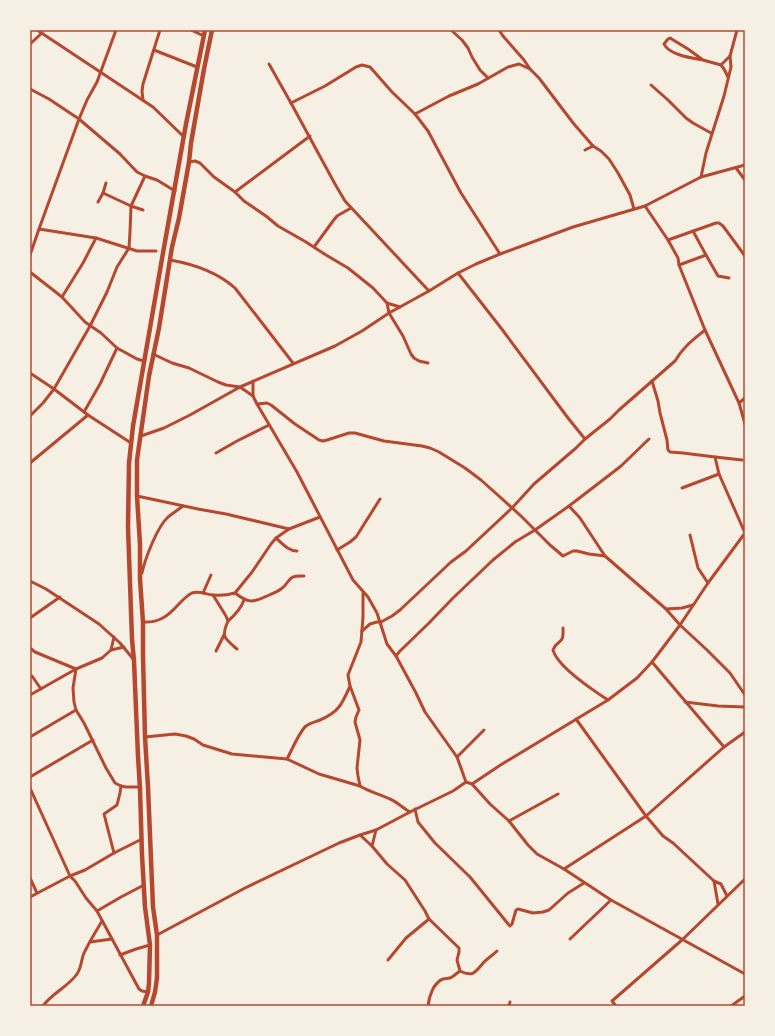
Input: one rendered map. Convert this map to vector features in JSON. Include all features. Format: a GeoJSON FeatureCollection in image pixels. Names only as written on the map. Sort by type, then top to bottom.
{"type":"FeatureCollection","features":[{"type":"Feature","properties":{"kind":"main road"},"geometry":{"type":"LineString","coordinates":[[144,1006],[148,992],[150,945],[145,907],[132,639],[128,527],[129,463],[144,361],[184,137],[205,30]]}},
{"type":"Feature","properties":{"kind":"main road"},"geometry":{"type":"LineString","coordinates":[[151,1006],[157,978],[157,935],[152,901],[145,736],[143,622],[140,579],[137,460],[149,376],[170,260],[190,162],[191,143],[200,88],[212,30]]}},
{"type":"Feature","properties":{"kind":"street"},"geometry":{"type":"LineString","coordinates":[[37,30],[153,107],[184,137]]}},
{"type":"Feature","properties":{"kind":"street"},"geometry":{"type":"LineString","coordinates":[[30,255],[38,229],[79,119],[101,73],[116,30]]}},
{"type":"Feature","properties":{"kind":"street"},"geometry":{"type":"LineString","coordinates":[[142,100],[143,84],[160,30]]}},
{"type":"Feature","properties":{"kind":"street"},"geometry":{"type":"LineString","coordinates":[[191,30],[204,36]]}},
{"type":"Feature","properties":{"kind":"street"},"geometry":{"type":"LineString","coordinates":[[451,30],[462,40],[480,70],[488,78]]}},
{"type":"Feature","properties":{"kind":"street"},"geometry":{"type":"LineString","coordinates":[[499,30],[593,146],[609,159],[630,195],[634,209]]}},
{"type":"Feature","properties":{"kind":"street"},"geometry":{"type":"LineString","coordinates":[[701,177],[711,133],[724,96],[731,67],[730,56],[737,30]]}},
{"type":"Feature","properties":{"kind":"street"},"geometry":{"type":"LineString","coordinates":[[30,44],[42,33]]}},
{"type":"Feature","properties":{"kind":"street"},"geometry":{"type":"LineString","coordinates":[[702,60],[670,38],[664,44],[670,51],[690,58],[720,65],[728,77]]}},
{"type":"Feature","properties":{"kind":"street"},"geometry":{"type":"LineString","coordinates":[[154,50],[197,67]]}},
{"type":"Feature","properties":{"kind":"street"},"geometry":{"type":"LineString","coordinates":[[720,65],[730,56]]}},
{"type":"Feature","properties":{"kind":"street"},"geometry":{"type":"LineString","coordinates":[[269,64],[310,136],[334,184],[341,194],[351,208],[429,291]]}},
{"type":"Feature","properties":{"kind":"street"},"geometry":{"type":"LineString","coordinates":[[415,114],[448,96],[478,84],[508,67],[517,64],[530,69]]}},
{"type":"Feature","properties":{"kind":"street"},"geometry":{"type":"LineString","coordinates":[[291,103],[325,86],[356,67],[362,65],[370,67],[392,92],[415,114],[428,131],[462,193],[500,254]]}},
{"type":"Feature","properties":{"kind":"street"},"geometry":{"type":"LineString","coordinates":[[651,85],[693,124],[711,133]]}},
{"type":"Feature","properties":{"kind":"street"},"geometry":{"type":"LineString","coordinates":[[30,89],[56,103],[79,119],[120,154],[137,172],[157,180],[175,191]]}},
{"type":"Feature","properties":{"kind":"street"},"geometry":{"type":"LineString","coordinates":[[235,192],[310,136]]}},
{"type":"Feature","properties":{"kind":"street"},"geometry":{"type":"LineString","coordinates":[[585,150],[593,146]]}},
{"type":"Feature","properties":{"kind":"street"},"geometry":{"type":"LineString","coordinates":[[190,162],[200,163],[214,177],[278,226],[348,268],[373,288],[387,303],[400,307]]}},
{"type":"Feature","properties":{"kind":"street"},"geometry":{"type":"LineString","coordinates":[[140,436],[164,428],[240,387],[335,346],[458,273],[500,254],[572,227],[645,206],[701,177],[745,165]]}},
{"type":"Feature","properties":{"kind":"street"},"geometry":{"type":"LineString","coordinates":[[736,168],[745,180]]}},
{"type":"Feature","properties":{"kind":"street"},"geometry":{"type":"LineString","coordinates":[[30,416],[54,389],[90,326],[107,292],[117,267],[129,248],[131,206],[145,176]]}},
{"type":"Feature","properties":{"kind":"street"},"geometry":{"type":"LineString","coordinates":[[98,202],[106,183]]}},
{"type":"Feature","properties":{"kind":"street"},"geometry":{"type":"LineString","coordinates":[[103,193],[143,210]]}},
{"type":"Feature","properties":{"kind":"street"},"geometry":{"type":"LineString","coordinates":[[645,206],[668,240],[678,258],[679,265],[705,330],[739,403],[745,424]]}},
{"type":"Feature","properties":{"kind":"street"},"geometry":{"type":"LineString","coordinates":[[314,247],[332,221],[337,216],[351,208]]}},
{"type":"Feature","properties":{"kind":"street"},"geometry":{"type":"LineString","coordinates":[[668,240],[716,223],[721,224],[745,256]]}},
{"type":"Feature","properties":{"kind":"street"},"geometry":{"type":"LineString","coordinates":[[38,229],[96,238],[137,251],[156,251]]}},
{"type":"Feature","properties":{"kind":"street"},"geometry":{"type":"LineString","coordinates":[[693,231],[718,276],[729,278]]}},
{"type":"Feature","properties":{"kind":"street"},"geometry":{"type":"LineString","coordinates":[[62,297],[83,263],[96,238]]}},
{"type":"Feature","properties":{"kind":"street"},"geometry":{"type":"LineString","coordinates":[[679,265],[706,255]]}},
{"type":"Feature","properties":{"kind":"street"},"geometry":{"type":"LineString","coordinates":[[170,260],[186,263],[210,272],[235,288],[293,363]]}},
{"type":"Feature","properties":{"kind":"street"},"geometry":{"type":"LineString","coordinates":[[30,272],[62,297],[85,322],[101,333],[117,348],[137,359],[144,361]]}},
{"type":"Feature","properties":{"kind":"street"},"geometry":{"type":"LineString","coordinates":[[458,273],[585,439]]}},
{"type":"Feature","properties":{"kind":"street"},"geometry":{"type":"LineString","coordinates":[[387,303],[389,313],[403,336],[411,354],[419,361],[428,363]]}},
{"type":"Feature","properties":{"kind":"street"},"geometry":{"type":"LineString","coordinates":[[362,631],[370,624],[381,622],[400,610],[512,508],[534,484],[675,361],[686,345],[705,330]]}},
{"type":"Feature","properties":{"kind":"street"},"geometry":{"type":"LineString","coordinates":[[84,412],[100,384],[117,348]]}},
{"type":"Feature","properties":{"kind":"street"},"geometry":{"type":"LineString","coordinates":[[153,354],[172,363],[189,368],[218,382],[240,387],[253,396]]}},
{"type":"Feature","properties":{"kind":"street"},"geometry":{"type":"LineString","coordinates":[[30,373],[88,415],[131,443]]}},
{"type":"Feature","properties":{"kind":"street"},"geometry":{"type":"LineString","coordinates":[[253,381],[253,396],[257,404],[297,472],[353,580],[368,598],[377,613],[387,644],[396,656],[425,712],[457,756],[466,782]]}},
{"type":"Feature","properties":{"kind":"street"},"geometry":{"type":"LineString","coordinates":[[652,381],[668,440],[668,450],[670,452],[744,459]]}},
{"type":"Feature","properties":{"kind":"street"},"geometry":{"type":"LineString","coordinates":[[739,403],[745,398]]}},
{"type":"Feature","properties":{"kind":"street"},"geometry":{"type":"LineString","coordinates":[[257,404],[270,404],[295,424],[319,440],[323,441],[349,433],[355,433],[384,441],[430,448],[465,468],[486,484],[563,556],[573,551],[605,556]]}},
{"type":"Feature","properties":{"kind":"street"},"geometry":{"type":"LineString","coordinates":[[30,463],[88,415]]}},
{"type":"Feature","properties":{"kind":"street"},"geometry":{"type":"LineString","coordinates":[[216,453],[269,425]]}},
{"type":"Feature","properties":{"kind":"street"},"geometry":{"type":"LineString","coordinates":[[396,656],[492,560],[515,542],[569,506],[621,466],[649,439]]}},
{"type":"Feature","properties":{"kind":"street"},"geometry":{"type":"LineString","coordinates":[[472,784],[502,764],[608,700],[637,678],[652,662],[680,625],[708,583],[745,534],[718,474],[714,457]]}},
{"type":"Feature","properties":{"kind":"street"},"geometry":{"type":"LineString","coordinates":[[682,488],[718,474]]}},
{"type":"Feature","properties":{"kind":"street"},"geometry":{"type":"LineString","coordinates":[[137,496],[226,514],[289,529]]}},
{"type":"Feature","properties":{"kind":"street"},"geometry":{"type":"LineString","coordinates":[[337,550],[356,537],[380,499]]}},
{"type":"Feature","properties":{"kind":"street"},"geometry":{"type":"LineString","coordinates":[[140,579],[155,536],[167,518],[183,506]]}},
{"type":"Feature","properties":{"kind":"street"},"geometry":{"type":"LineString","coordinates":[[569,506],[580,518],[605,556],[666,609],[680,625],[730,673],[745,695]]}},
{"type":"Feature","properties":{"kind":"street"},"geometry":{"type":"LineString","coordinates":[[143,622],[152,622],[166,616],[183,600],[196,592],[213,595],[235,593],[252,572],[270,544],[276,538],[289,529],[320,517]]}},
{"type":"Feature","properties":{"kind":"street"},"geometry":{"type":"LineString","coordinates":[[690,535],[698,568],[708,583]]}},
{"type":"Feature","properties":{"kind":"street"},"geometry":{"type":"LineString","coordinates":[[276,538],[289,549],[297,551]]}},
{"type":"Feature","properties":{"kind":"street"},"geometry":{"type":"LineString","coordinates":[[203,593],[211,575]]}},
{"type":"Feature","properties":{"kind":"street"},"geometry":{"type":"LineString","coordinates":[[235,593],[244,600],[256,601],[281,589],[292,577],[304,576]]}},
{"type":"Feature","properties":{"kind":"street"},"geometry":{"type":"LineString","coordinates":[[30,581],[39,584],[60,597],[98,624],[124,647],[134,661]]}},
{"type":"Feature","properties":{"kind":"street"},"geometry":{"type":"LineString","coordinates":[[360,786],[358,768],[360,740],[355,722],[359,710],[350,686],[348,675],[361,642],[363,592]]}},
{"type":"Feature","properties":{"kind":"street"},"geometry":{"type":"LineString","coordinates":[[213,595],[228,621]]}},
{"type":"Feature","properties":{"kind":"street"},"geometry":{"type":"LineString","coordinates":[[30,618],[60,597]]}},
{"type":"Feature","properties":{"kind":"street"},"geometry":{"type":"LineString","coordinates":[[216,651],[224,635],[224,630],[228,621],[243,605],[244,600]]}},
{"type":"Feature","properties":{"kind":"street"},"geometry":{"type":"LineString","coordinates":[[666,609],[682,608],[693,605]]}},
{"type":"Feature","properties":{"kind":"street"},"geometry":{"type":"LineString","coordinates":[[564,628],[563,639],[554,646],[553,650],[556,657],[564,667],[608,700]]}},
{"type":"Feature","properties":{"kind":"street"},"geometry":{"type":"LineString","coordinates":[[224,635],[226,639],[237,649]]}},
{"type":"Feature","properties":{"kind":"street"},"geometry":{"type":"LineString","coordinates":[[111,650],[114,637]]}},
{"type":"Feature","properties":{"kind":"street"},"geometry":{"type":"LineString","coordinates":[[30,695],[76,669],[102,658],[111,650],[124,647]]}},
{"type":"Feature","properties":{"kind":"street"},"geometry":{"type":"LineString","coordinates":[[30,648],[35,652],[76,669]]}},
{"type":"Feature","properties":{"kind":"street"},"geometry":{"type":"LineString","coordinates":[[30,655],[35,652]]}},
{"type":"Feature","properties":{"kind":"street"},"geometry":{"type":"LineString","coordinates":[[652,662],[724,747]]}},
{"type":"Feature","properties":{"kind":"street"},"geometry":{"type":"LineString","coordinates":[[76,669],[73,688],[76,710],[112,778],[115,783],[121,786],[140,787]]}},
{"type":"Feature","properties":{"kind":"street"},"geometry":{"type":"LineString","coordinates":[[32,676],[41,689]]}},
{"type":"Feature","properties":{"kind":"street"},"geometry":{"type":"LineString","coordinates":[[288,759],[302,730],[311,723],[319,721],[334,713],[341,706],[350,686]]}},
{"type":"Feature","properties":{"kind":"street"},"geometry":{"type":"LineString","coordinates":[[685,702],[718,706],[745,707]]}},
{"type":"Feature","properties":{"kind":"street"},"geometry":{"type":"LineString","coordinates":[[30,737],[76,710]]}},
{"type":"Feature","properties":{"kind":"street"},"geometry":{"type":"LineString","coordinates":[[576,719],[646,816],[663,836],[673,843],[714,880],[719,882],[723,886],[727,896]]}},
{"type":"Feature","properties":{"kind":"street"},"geometry":{"type":"LineString","coordinates":[[457,756],[484,730]]}},
{"type":"Feature","properties":{"kind":"street"},"geometry":{"type":"LineString","coordinates":[[564,869],[646,816],[724,747],[745,732]]}},
{"type":"Feature","properties":{"kind":"street"},"geometry":{"type":"LineString","coordinates":[[145,736],[175,734],[186,736],[203,745],[232,754],[288,759],[319,774],[360,786],[364,789],[391,799],[410,812]]}},
{"type":"Feature","properties":{"kind":"street"},"geometry":{"type":"LineString","coordinates":[[30,777],[92,740]]}},
{"type":"Feature","properties":{"kind":"street"},"geometry":{"type":"LineString","coordinates":[[466,782],[472,784],[490,804],[509,821],[537,854],[564,869],[611,900],[745,974]]}},
{"type":"Feature","properties":{"kind":"street"},"geometry":{"type":"LineString","coordinates":[[157,935],[245,888],[360,835],[376,830],[453,791],[466,782]]}},
{"type":"Feature","properties":{"kind":"street"},"geometry":{"type":"LineString","coordinates":[[114,853],[104,814],[117,805],[121,786]]}},
{"type":"Feature","properties":{"kind":"street"},"geometry":{"type":"LineString","coordinates":[[30,788],[70,876],[76,881],[86,898],[97,911],[139,989],[148,992]]}},
{"type":"Feature","properties":{"kind":"street"},"geometry":{"type":"LineString","coordinates":[[509,821],[558,794]]}},
{"type":"Feature","properties":{"kind":"street"},"geometry":{"type":"LineString","coordinates":[[415,809],[418,822],[435,843],[470,877],[510,926],[516,910],[533,913],[549,910],[568,892],[584,882]]}},
{"type":"Feature","properties":{"kind":"street"},"geometry":{"type":"LineString","coordinates":[[372,846],[376,830]]}},
{"type":"Feature","properties":{"kind":"street"},"geometry":{"type":"LineString","coordinates":[[360,835],[372,846],[387,864],[405,880],[429,919],[459,948],[457,960],[460,971]]}},
{"type":"Feature","properties":{"kind":"street"},"geometry":{"type":"LineString","coordinates":[[30,897],[70,876],[85,870],[142,839]]}},
{"type":"Feature","properties":{"kind":"street"},"geometry":{"type":"LineString","coordinates":[[30,878],[37,893]]}},
{"type":"Feature","properties":{"kind":"street"},"geometry":{"type":"LineString","coordinates":[[616,1006],[612,1001],[682,940],[745,879]]}},
{"type":"Feature","properties":{"kind":"street"},"geometry":{"type":"LineString","coordinates":[[714,880],[718,904]]}},
{"type":"Feature","properties":{"kind":"street"},"geometry":{"type":"LineString","coordinates":[[97,911],[144,885]]}},
{"type":"Feature","properties":{"kind":"street"},"geometry":{"type":"LineString","coordinates":[[570,939],[611,900]]}},
{"type":"Feature","properties":{"kind":"street"},"geometry":{"type":"LineString","coordinates":[[388,960],[406,938],[429,919]]}},
{"type":"Feature","properties":{"kind":"street"},"geometry":{"type":"LineString","coordinates":[[43,1006],[56,992],[66,987],[76,974],[81,966],[84,952],[102,921]]}},
{"type":"Feature","properties":{"kind":"street"},"geometry":{"type":"LineString","coordinates":[[90,942],[112,939]]}},
{"type":"Feature","properties":{"kind":"street"},"geometry":{"type":"LineString","coordinates":[[120,955],[150,945]]}},
{"type":"Feature","properties":{"kind":"street"},"geometry":{"type":"LineString","coordinates":[[460,971],[471,974],[475,973],[497,951]]}},
{"type":"Feature","properties":{"kind":"street"},"geometry":{"type":"LineString","coordinates":[[428,1006],[428,1000],[431,992],[438,982],[452,977],[460,971]]}},
{"type":"Feature","properties":{"kind":"street"},"geometry":{"type":"LineString","coordinates":[[731,1006],[745,996]]}},
{"type":"Feature","properties":{"kind":"street"},"geometry":{"type":"LineString","coordinates":[[509,1006],[510,1002]]}}]}
